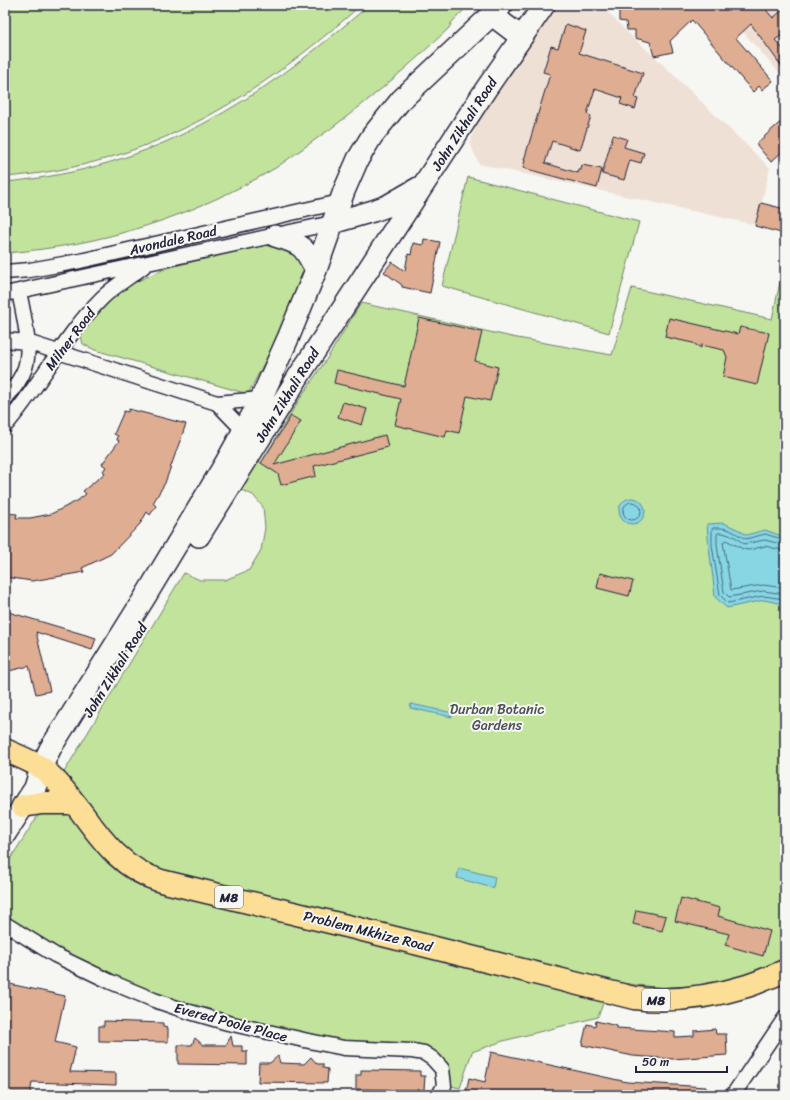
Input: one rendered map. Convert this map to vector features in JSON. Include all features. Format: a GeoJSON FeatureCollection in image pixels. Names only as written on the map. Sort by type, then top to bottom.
{"type":"FeatureCollection","features":[{"type":"Feature","properties":{"kind":"main road","name":"John Zikhali Road"},"geometry":{"type":"LineString","coordinates":[[5,834],[300,374],[461,127],[544,5]]}},
{"type":"Feature","properties":{"kind":"main road","name":"John Zikhali Road"},"geometry":{"type":"LineString","coordinates":[[37,784],[50,749],[145,597],[244,431],[261,399],[278,364],[316,270],[332,223],[358,159],[372,136],[385,119],[418,84],[497,10]]}},
{"type":"Feature","properties":{"kind":"main road"},"geometry":{"type":"LineString","coordinates":[[497,10],[521,37]]}},
{"type":"Feature","properties":{"kind":"main road"},"geometry":{"type":"LineString","coordinates":[[332,223],[373,211],[393,202],[425,183]]}},
{"type":"Feature","properties":{"kind":"main road"},"geometry":{"type":"LineString","coordinates":[[342,197],[373,211]]}},
{"type":"Feature","properties":{"kind":"main road"},"geometry":{"type":"LineString","coordinates":[[275,236],[296,242],[302,247],[316,270]]}},
{"type":"Feature","properties":{"kind":"main road","name":"Problem Mkhize Road"},"geometry":{"type":"LineString","coordinates":[[5,750],[37,784],[74,803],[108,848],[125,862],[150,878],[634,998],[657,1000],[680,999],[709,995],[747,986],[782,972]]}},
{"type":"Feature","properties":{"kind":"main road"},"geometry":{"type":"LineString","coordinates":[[37,784],[42,802],[74,803]]}},
{"type":"Feature","properties":{"kind":"street","name":"Avondale Road"},"geometry":{"type":"LineString","coordinates":[[5,272],[30,270],[80,261],[342,197]]}},
{"type":"Feature","properties":{"kind":"street","name":"Avondale Road"},"geometry":{"type":"LineString","coordinates":[[5,294],[332,223]]}},
{"type":"Feature","properties":{"kind":"street","name":"Milner Road"},"geometry":{"type":"LineString","coordinates":[[5,426],[31,393],[58,352],[84,318],[103,297],[147,264]]}},
{"type":"Feature","properties":{"kind":"street","name":"Milner Road"},"geometry":{"type":"LineString","coordinates":[[5,399],[18,383],[25,369],[27,357],[27,342],[19,291]]}},
{"type":"Feature","properties":{"kind":"street"},"geometry":{"type":"LineString","coordinates":[[5,340],[27,342],[217,403],[261,399]]}},
{"type":"Feature","properties":{"kind":"street"},"geometry":{"type":"LineString","coordinates":[[217,403],[244,431]]}},
{"type":"Feature","properties":{"kind":"street","name":"Evered Poole Place"},"geometry":{"type":"LineString","coordinates":[[5,924],[55,955],[154,1000],[183,1010],[228,1023],[344,1048],[412,1051],[424,1053],[434,1059],[442,1069],[444,1086],[439,1095]]}},
{"type":"Feature","properties":{"kind":"street"},"geometry":{"type":"LineString","coordinates":[[733,1095],[785,1018]]}},
{"type":"Feature","properties":{"kind":"shaded area"},"geometry":{"type":"Polygon","coordinates":[[[544,5],[601,5],[626,31],[770,168],[756,225],[479,164],[470,143],[486,89],[544,5]]]}},
{"type":"Feature","properties":{"kind":"shaded area"},"geometry":{"type":"Polygon","coordinates":[[[719,5],[785,5],[785,79],[768,60],[719,5]]]}},
{"type":"Feature","properties":{"kind":"green space"},"geometry":{"type":"Polygon","coordinates":[[[5,5],[361,5],[281,70],[240,97],[197,122],[153,142],[106,159],[57,170],[5,177],[5,5]]]}},
{"type":"Feature","properties":{"kind":"green space"},"geometry":{"type":"Polygon","coordinates":[[[369,5],[469,5],[452,22],[449,28],[366,102],[277,167],[246,184],[180,214],[112,236],[76,244],[5,253],[5,182],[59,175],[110,162],[157,146],[202,125],[245,100],[286,71],[328,40],[369,5]]]}},
{"type":"Feature","properties":{"kind":"green space"},"geometry":{"type":"Polygon","coordinates":[[[468,177],[639,222],[609,333],[442,286],[468,177]]]}},
{"type":"Feature","properties":{"kind":"green space"},"geometry":{"type":"Polygon","coordinates":[[[275,241],[289,244],[306,273],[285,323],[248,394],[95,350],[83,344],[80,332],[94,314],[131,284],[167,268],[275,241]]]}},
{"type":"Feature","properties":{"kind":"green space","name":"Durban Botanic Gardens"},"geometry":{"type":"Polygon","coordinates":[[[785,259],[785,965],[712,990],[655,987],[611,982],[598,1017],[503,1041],[472,1052],[460,1088],[446,1085],[437,1060],[384,1048],[211,1017],[70,960],[5,916],[5,867],[37,817],[184,573],[200,580],[225,580],[249,570],[261,550],[265,528],[263,507],[253,495],[234,487],[255,458],[261,463],[361,303],[512,337],[612,355],[632,288],[772,319],[785,259]]]}},
{"type":"Feature","properties":{"kind":"water"},"geometry":{"type":"Polygon","coordinates":[[[632,498],[641,502],[645,511],[641,520],[632,524],[623,520],[619,511],[623,502],[632,498]]]}},
{"type":"Feature","properties":{"kind":"water"},"geometry":{"type":"Polygon","coordinates":[[[724,523],[746,535],[765,530],[785,537],[785,603],[764,600],[727,608],[715,597],[707,524],[724,523]]]}},
{"type":"Feature","properties":{"kind":"water"},"geometry":{"type":"Polygon","coordinates":[[[411,704],[453,713],[452,717],[410,708],[411,704]]]}},
{"type":"Feature","properties":{"kind":"water"},"geometry":{"type":"Polygon","coordinates":[[[459,868],[495,877],[493,888],[457,878],[459,868]]]}},
{"type":"Feature","properties":{"kind":"building"},"geometry":{"type":"Polygon","coordinates":[[[619,5],[762,5],[773,18],[785,8],[785,33],[775,40],[785,51],[785,71],[751,24],[736,38],[773,81],[762,90],[759,86],[753,92],[692,20],[670,41],[673,52],[654,56],[650,42],[635,38],[635,30],[627,30],[626,22],[619,21],[619,5]]]}},
{"type":"Feature","properties":{"kind":"building"},"geometry":{"type":"Polygon","coordinates":[[[566,24],[586,31],[579,53],[643,73],[635,98],[638,99],[635,109],[620,104],[622,98],[595,89],[587,114],[591,116],[580,150],[552,141],[545,163],[578,173],[579,170],[581,170],[582,165],[602,169],[597,188],[523,168],[524,160],[550,74],[543,72],[551,46],[558,48],[566,24]]]}},
{"type":"Feature","properties":{"kind":"building"},"geometry":{"type":"Polygon","coordinates":[[[785,118],[785,149],[771,162],[756,144],[785,118]]]}},
{"type":"Feature","properties":{"kind":"building"},"geometry":{"type":"Polygon","coordinates":[[[613,135],[627,139],[624,147],[644,153],[641,163],[630,160],[624,180],[602,174],[613,135]]]}},
{"type":"Feature","properties":{"kind":"building"},"geometry":{"type":"Polygon","coordinates":[[[761,203],[785,209],[785,234],[755,226],[761,203]]]}},
{"type":"Feature","properties":{"kind":"building"},"geometry":{"type":"Polygon","coordinates":[[[424,239],[440,242],[430,293],[402,287],[402,285],[384,272],[392,262],[405,271],[408,254],[411,255],[413,243],[423,245],[424,239]]]}},
{"type":"Feature","properties":{"kind":"building"},"geometry":{"type":"Polygon","coordinates":[[[419,318],[482,332],[475,361],[498,367],[490,401],[467,396],[459,433],[447,430],[445,437],[395,425],[401,399],[334,383],[337,370],[404,386],[419,318]]]}},
{"type":"Feature","properties":{"kind":"building"},"geometry":{"type":"Polygon","coordinates":[[[669,318],[738,334],[740,327],[769,333],[757,385],[723,377],[727,357],[724,350],[701,345],[701,348],[693,343],[665,337],[669,318]]]}},
{"type":"Feature","properties":{"kind":"building"},"geometry":{"type":"Polygon","coordinates":[[[343,402],[367,409],[362,425],[338,417],[343,402]]]}},
{"type":"Feature","properties":{"kind":"building"},"geometry":{"type":"Polygon","coordinates":[[[129,409],[186,424],[165,483],[153,503],[156,506],[150,515],[147,512],[140,524],[111,554],[82,568],[84,572],[32,581],[5,577],[5,513],[17,514],[16,518],[30,518],[51,514],[77,501],[86,494],[83,491],[105,473],[103,471],[106,467],[102,464],[119,441],[117,440],[118,436],[114,434],[124,411],[128,412],[129,409]]]}},
{"type":"Feature","properties":{"kind":"building"},"geometry":{"type":"Polygon","coordinates":[[[291,416],[301,421],[274,465],[385,435],[388,447],[314,466],[316,476],[281,485],[278,474],[261,463],[291,416]]]}},
{"type":"Feature","properties":{"kind":"building"},"geometry":{"type":"Polygon","coordinates":[[[600,573],[633,581],[629,596],[597,588],[600,573]]]}},
{"type":"Feature","properties":{"kind":"building"},"geometry":{"type":"Polygon","coordinates":[[[5,611],[96,638],[92,650],[36,632],[50,691],[36,694],[29,666],[5,672],[5,611]]]}},
{"type":"Feature","properties":{"kind":"building"},"geometry":{"type":"Polygon","coordinates":[[[681,898],[720,908],[718,916],[770,931],[763,956],[725,945],[729,934],[675,921],[681,898]]]}},
{"type":"Feature","properties":{"kind":"building"},"geometry":{"type":"Polygon","coordinates":[[[636,910],[666,916],[662,931],[633,924],[636,910]]]}},
{"type":"Feature","properties":{"kind":"building"},"geometry":{"type":"Polygon","coordinates":[[[5,983],[65,996],[55,1042],[76,1047],[70,1072],[116,1073],[116,1085],[32,1082],[30,1095],[5,1095],[5,983]]]}},
{"type":"Feature","properties":{"kind":"building"},"geometry":{"type":"Polygon","coordinates":[[[104,1021],[163,1023],[163,1027],[168,1028],[168,1042],[99,1041],[99,1026],[104,1026],[104,1021]]]}},
{"type":"Feature","properties":{"kind":"building"},"geometry":{"type":"Polygon","coordinates":[[[596,1021],[617,1026],[617,1028],[675,1032],[675,1037],[694,1036],[694,1031],[715,1029],[716,1034],[726,1034],[727,1055],[673,1059],[633,1056],[582,1045],[587,1024],[595,1026],[596,1021]]]}},
{"type":"Feature","properties":{"kind":"building"},"geometry":{"type":"Polygon","coordinates":[[[231,1036],[233,1046],[242,1046],[242,1051],[247,1051],[247,1065],[178,1064],[178,1045],[192,1045],[195,1038],[203,1045],[226,1045],[231,1036]]]}},
{"type":"Feature","properties":{"kind":"building"},"geometry":{"type":"Polygon","coordinates":[[[491,1052],[627,1082],[706,1087],[706,1095],[480,1095],[466,1092],[469,1078],[485,1082],[491,1052]]]}},
{"type":"Feature","properties":{"kind":"building"},"geometry":{"type":"Polygon","coordinates":[[[278,1056],[280,1063],[304,1064],[311,1057],[317,1064],[323,1064],[323,1068],[328,1069],[327,1083],[258,1082],[259,1063],[270,1063],[278,1056]]]}},
{"type":"Feature","properties":{"kind":"building"},"geometry":{"type":"Polygon","coordinates":[[[361,1070],[420,1071],[420,1076],[425,1076],[424,1090],[356,1089],[356,1075],[361,1075],[361,1070]]]}}]}
